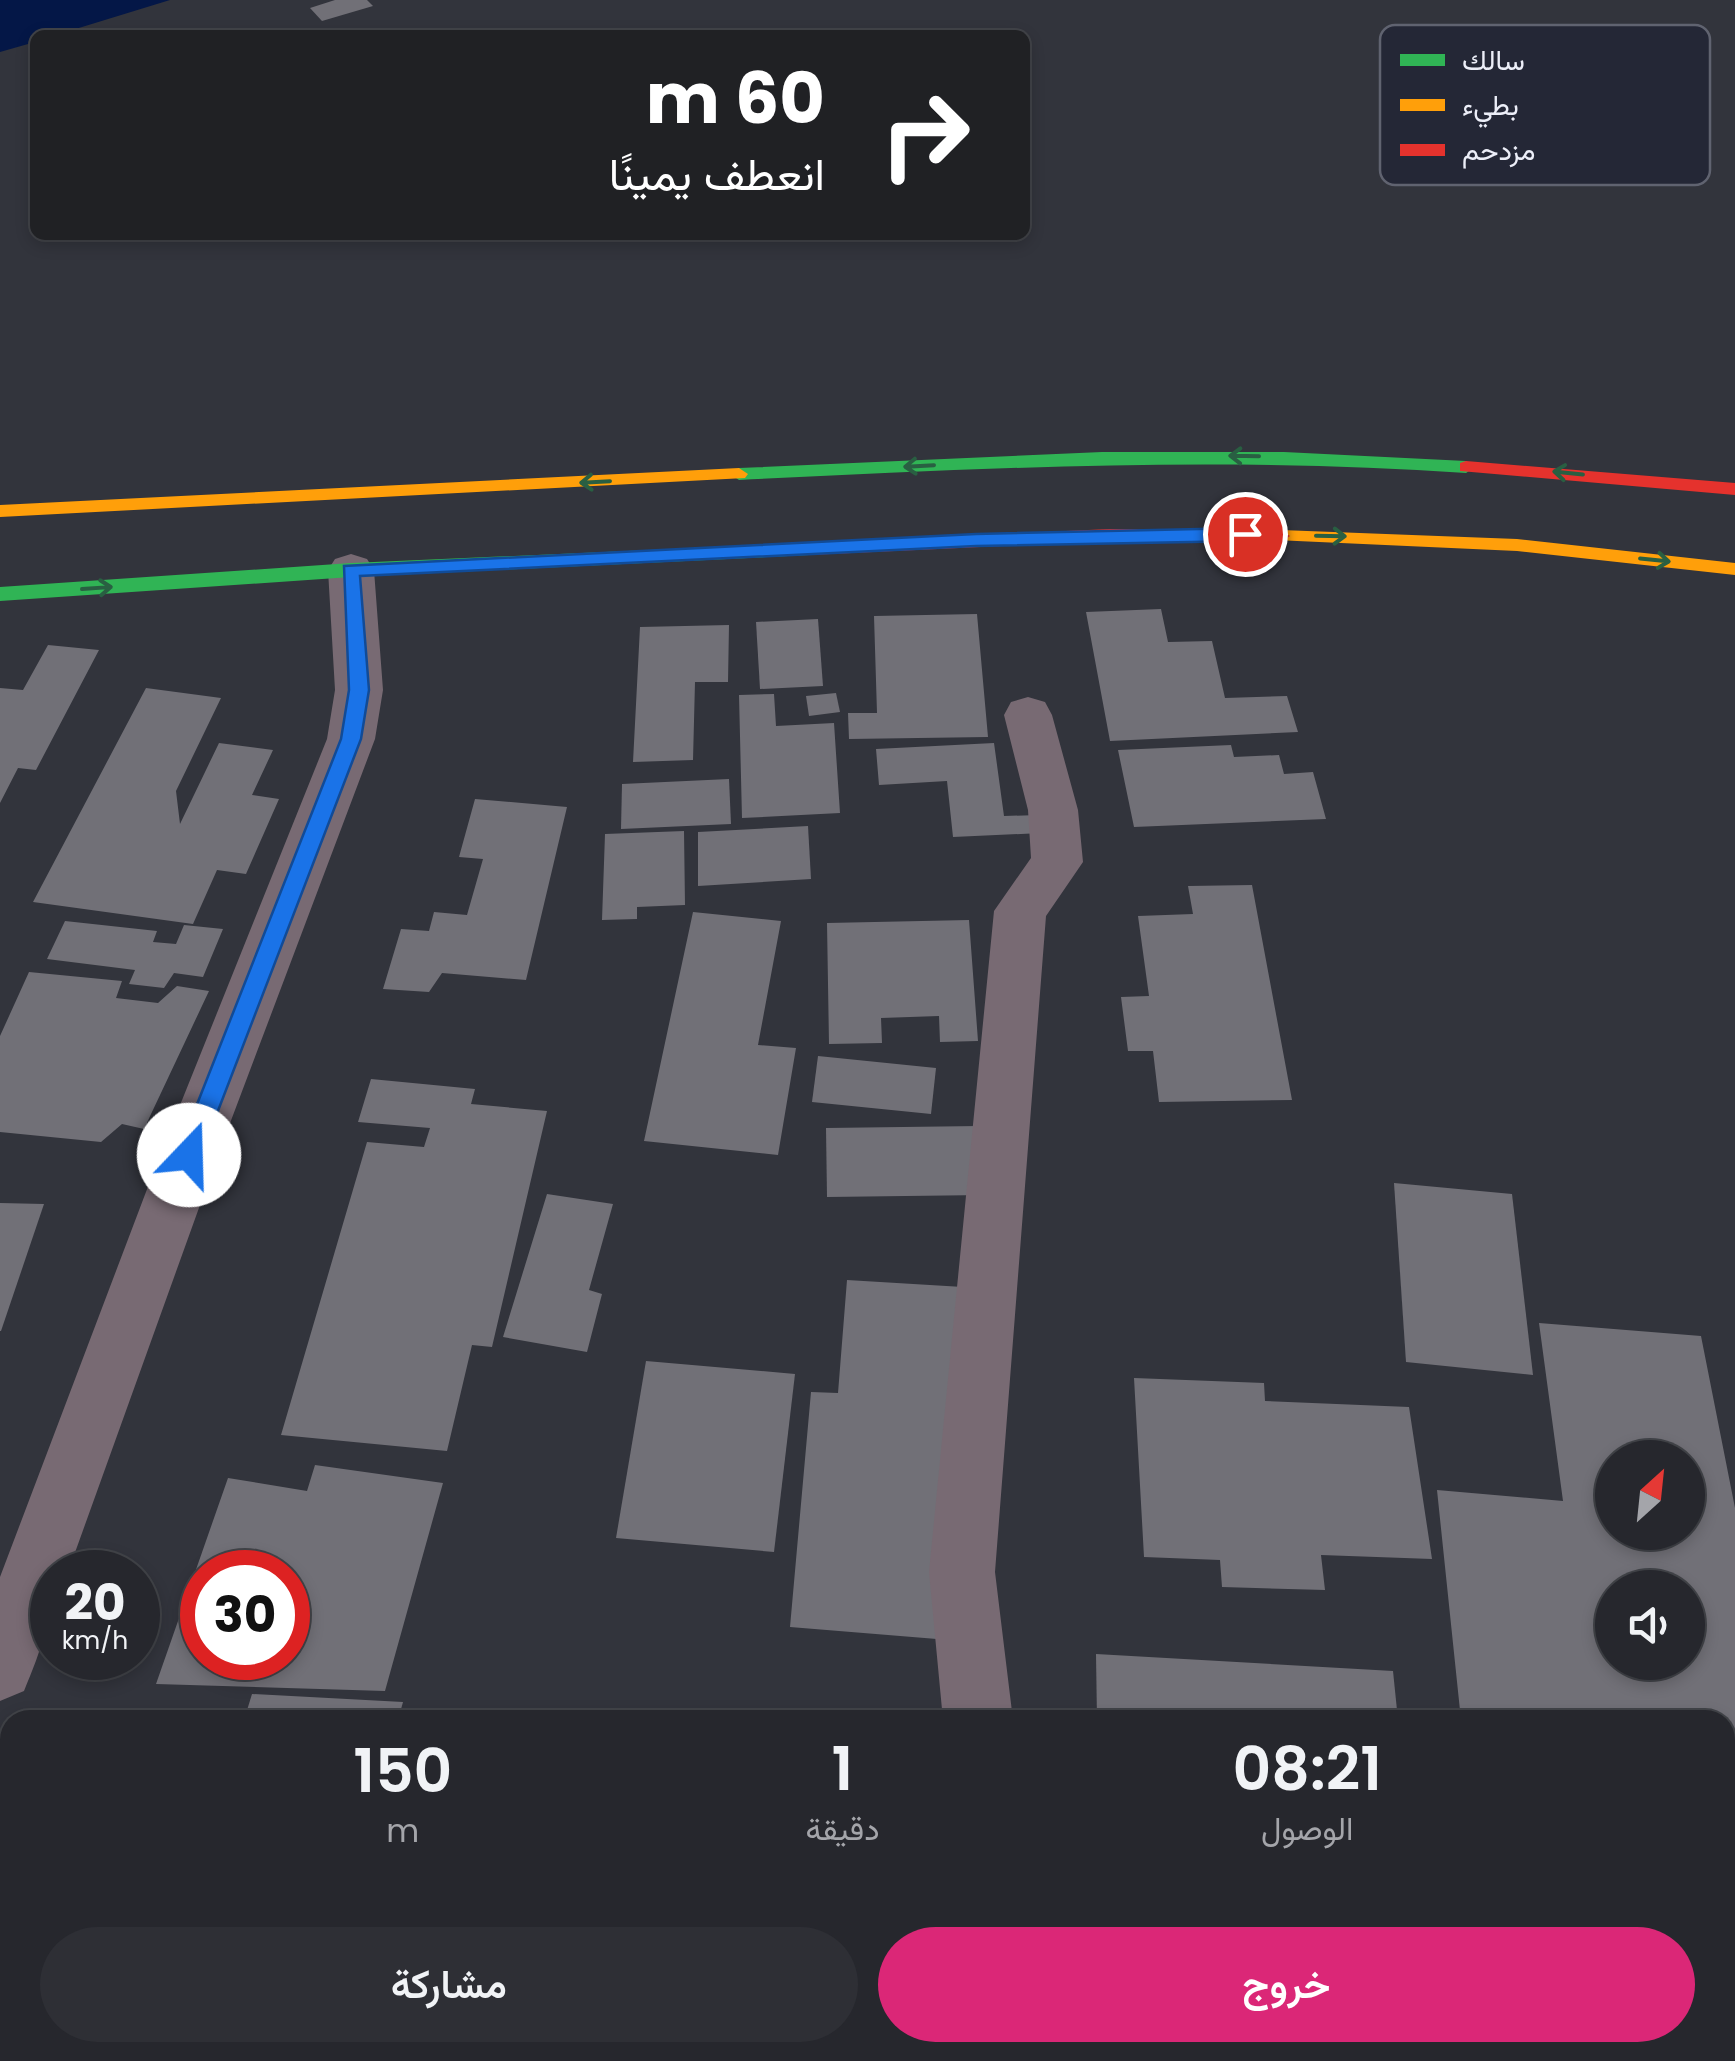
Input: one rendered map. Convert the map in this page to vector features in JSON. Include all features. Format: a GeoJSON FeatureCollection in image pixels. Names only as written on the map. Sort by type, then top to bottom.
{"type":"FeatureCollection","features":[{"type":"Feature","properties":{"kind":"street"},"geometry":{"type":"LineString","coordinates":[[0,511],[1084,457],[1217,455],[1485,465],[1735,489]]}},
{"type":"Feature","properties":{"kind":"street"},"geometry":{"type":"LineString","coordinates":[[0,594],[350,570],[976,540],[1226,534],[1517,545],[1735,569]]}},
{"type":"Feature","properties":{"kind":"street"},"geometry":{"type":"LineString","coordinates":[[0,1666],[189,1155],[351,739],[359,690],[350,570]]}},
{"type":"Feature","properties":{"kind":"street"},"geometry":{"type":"LineString","coordinates":[[977,1710],[962,1572],[1020,912],[1057,862],[1053,810],[1028,715]]}},
{"type":"Feature","properties":{"kind":"water"},"geometry":{"type":"Polygon","coordinates":[[[0,0],[170,0],[72,30],[30,30],[30,43],[0,52],[0,0]]]}},
{"type":"Feature","properties":{"kind":"building"},"geometry":{"type":"Polygon","coordinates":[[[335,0],[367,0],[373,6],[322,21],[310,8],[335,0]]]}},
{"type":"Feature","properties":{"kind":"building"},"geometry":{"type":"Polygon","coordinates":[[[1161,609],[1168,642],[1212,641],[1225,698],[1287,696],[1298,732],[1110,741],[1086,612],[1161,609]]]}},
{"type":"Feature","properties":{"kind":"building"},"geometry":{"type":"Polygon","coordinates":[[[977,614],[988,737],[849,739],[848,713],[877,713],[874,616],[977,614]]]}},
{"type":"Feature","properties":{"kind":"building"},"geometry":{"type":"Polygon","coordinates":[[[818,619],[823,686],[760,689],[756,622],[818,619]]]}},
{"type":"Feature","properties":{"kind":"building"},"geometry":{"type":"Polygon","coordinates":[[[729,625],[728,682],[695,682],[693,760],[633,762],[640,627],[729,625]]]}},
{"type":"Feature","properties":{"kind":"building"},"geometry":{"type":"Polygon","coordinates":[[[48,645],[99,650],[36,770],[18,768],[0,803],[0,688],[23,690],[48,645]]]}},
{"type":"Feature","properties":{"kind":"building"},"geometry":{"type":"Polygon","coordinates":[[[146,688],[221,698],[176,791],[180,824],[219,743],[273,750],[252,795],[279,799],[246,874],[217,870],[193,924],[33,902],[146,688]]]}},
{"type":"Feature","properties":{"kind":"building"},"geometry":{"type":"Polygon","coordinates":[[[836,693],[840,712],[809,716],[806,696],[836,693]]]}},
{"type":"Feature","properties":{"kind":"building"},"geometry":{"type":"Polygon","coordinates":[[[774,694],[776,726],[834,723],[840,813],[742,818],[739,695],[774,694]]]}},
{"type":"Feature","properties":{"kind":"building"},"geometry":{"type":"Polygon","coordinates":[[[994,743],[1004,816],[1039,815],[1041,833],[953,837],[947,781],[879,785],[876,749],[994,743]]]}},
{"type":"Feature","properties":{"kind":"building"},"geometry":{"type":"Polygon","coordinates":[[[1231,745],[1234,757],[1279,755],[1284,774],[1313,772],[1326,819],[1134,827],[1118,750],[1231,745]]]}},
{"type":"Feature","properties":{"kind":"building"},"geometry":{"type":"Polygon","coordinates":[[[729,779],[731,824],[621,829],[622,784],[729,779]]]}},
{"type":"Feature","properties":{"kind":"building"},"geometry":{"type":"Polygon","coordinates":[[[475,799],[567,807],[526,980],[442,973],[429,992],[383,989],[401,929],[429,931],[434,912],[467,915],[483,859],[459,857],[475,799]]]}},
{"type":"Feature","properties":{"kind":"building"},"geometry":{"type":"Polygon","coordinates":[[[808,826],[811,879],[698,886],[698,832],[808,826]]]}},
{"type":"Feature","properties":{"kind":"building"},"geometry":{"type":"Polygon","coordinates":[[[684,831],[685,905],[637,907],[637,919],[602,920],[605,834],[684,831]]]}},
{"type":"Feature","properties":{"kind":"building"},"geometry":{"type":"Polygon","coordinates":[[[1252,885],[1292,1100],[1159,1102],[1153,1051],[1128,1051],[1121,997],[1149,996],[1138,916],[1193,914],[1188,886],[1252,885]]]}},
{"type":"Feature","properties":{"kind":"building"},"geometry":{"type":"Polygon","coordinates":[[[693,912],[781,921],[758,1045],[796,1048],[778,1155],[644,1141],[693,912]]]}},
{"type":"Feature","properties":{"kind":"building"},"geometry":{"type":"Polygon","coordinates":[[[969,920],[978,1041],[940,1042],[939,1016],[881,1018],[882,1043],[829,1044],[827,923],[969,920]]]}},
{"type":"Feature","properties":{"kind":"building"},"geometry":{"type":"Polygon","coordinates":[[[65,921],[157,931],[153,942],[176,944],[184,925],[223,929],[203,977],[174,973],[164,988],[129,984],[135,970],[47,959],[65,921]]]}},
{"type":"Feature","properties":{"kind":"building"},"geometry":{"type":"Polygon","coordinates":[[[29,972],[122,981],[116,998],[158,1003],[177,986],[209,991],[144,1129],[122,1124],[101,1142],[0,1132],[0,1036],[29,972]]]}},
{"type":"Feature","properties":{"kind":"building"},"geometry":{"type":"Polygon","coordinates":[[[818,1056],[936,1068],[931,1114],[812,1102],[818,1056]]]}},
{"type":"Feature","properties":{"kind":"building"},"geometry":{"type":"Polygon","coordinates":[[[371,1079],[475,1089],[471,1104],[547,1111],[492,1347],[472,1345],[447,1451],[281,1435],[367,1142],[424,1147],[430,1128],[358,1122],[371,1079]]]}},
{"type":"Feature","properties":{"kind":"building"},"geometry":{"type":"Polygon","coordinates":[[[979,1126],[985,1195],[827,1197],[826,1128],[979,1126]]]}},
{"type":"Feature","properties":{"kind":"building"},"geometry":{"type":"Polygon","coordinates":[[[1394,1183],[1512,1194],[1533,1375],[1406,1362],[1394,1183]]]}},
{"type":"Feature","properties":{"kind":"building"},"geometry":{"type":"Polygon","coordinates":[[[547,1194],[613,1204],[589,1290],[602,1294],[587,1352],[503,1337],[547,1194]]]}},
{"type":"Feature","properties":{"kind":"building"},"geometry":{"type":"Polygon","coordinates":[[[0,1203],[44,1204],[1,1331],[0,1331],[0,1203]]]}},
{"type":"Feature","properties":{"kind":"building"},"geometry":{"type":"Polygon","coordinates":[[[847,1280],[963,1287],[949,1640],[790,1627],[811,1392],[838,1393],[847,1280]]]}},
{"type":"Feature","properties":{"kind":"building"},"geometry":{"type":"Polygon","coordinates":[[[1539,1323],[1701,1336],[1735,1508],[1735,1710],[1460,1710],[1437,1490],[1563,1501],[1539,1323]]]}},
{"type":"Feature","properties":{"kind":"building"},"geometry":{"type":"Polygon","coordinates":[[[646,1361],[795,1374],[774,1552],[616,1538],[646,1361]]]}},
{"type":"Feature","properties":{"kind":"building"},"geometry":{"type":"Polygon","coordinates":[[[1134,1378],[1264,1383],[1265,1401],[1409,1407],[1432,1559],[1321,1555],[1325,1590],[1222,1587],[1220,1560],[1144,1557],[1134,1378]]]}},
{"type":"Feature","properties":{"kind":"building"},"geometry":{"type":"Polygon","coordinates":[[[315,1465],[443,1483],[385,1691],[156,1684],[180,1615],[180,1680],[310,1680],[310,1550],[203,1550],[228,1478],[307,1491],[315,1465]]]}},
{"type":"Feature","properties":{"kind":"building"},"geometry":{"type":"Polygon","coordinates":[[[1096,1654],[1393,1671],[1397,1710],[1097,1710],[1096,1654]]]}},
{"type":"Feature","properties":{"kind":"building"},"geometry":{"type":"Polygon","coordinates":[[[252,1694],[403,1702],[401,1710],[247,1710],[252,1694]]]}},
{"type":"Feature","properties":{"kind":"traffic: fast"},"geometry":{"type":"LineString","coordinates":[[739,474],[1193,457],[1466,467]]}},
{"type":"Feature","properties":{"kind":"traffic: fast"},"geometry":{"type":"LineString","coordinates":[[0,594],[351,570],[809,549]]}},
{"type":"Feature","properties":{"kind":"traffic: slow"},"geometry":{"type":"LineString","coordinates":[[0,511],[739,474]]}},
{"type":"Feature","properties":{"kind":"traffic: slow"},"geometry":{"type":"LineString","coordinates":[[1281,536],[1517,545],[1735,569]]}},
{"type":"Feature","properties":{"kind":"traffic: jam"},"geometry":{"type":"LineString","coordinates":[[1466,467],[1735,489]]}},
{"type":"Feature","properties":{"kind":"traffic: jam"},"geometry":{"type":"LineString","coordinates":[[809,549],[1110,535],[1281,536]]}},
{"type":"Feature","properties":{"kind":"route"},"geometry":{"type":"LineString","coordinates":[[189,1155],[351,739],[359,690],[350,570],[976,540],[1245,534]]}}]}
